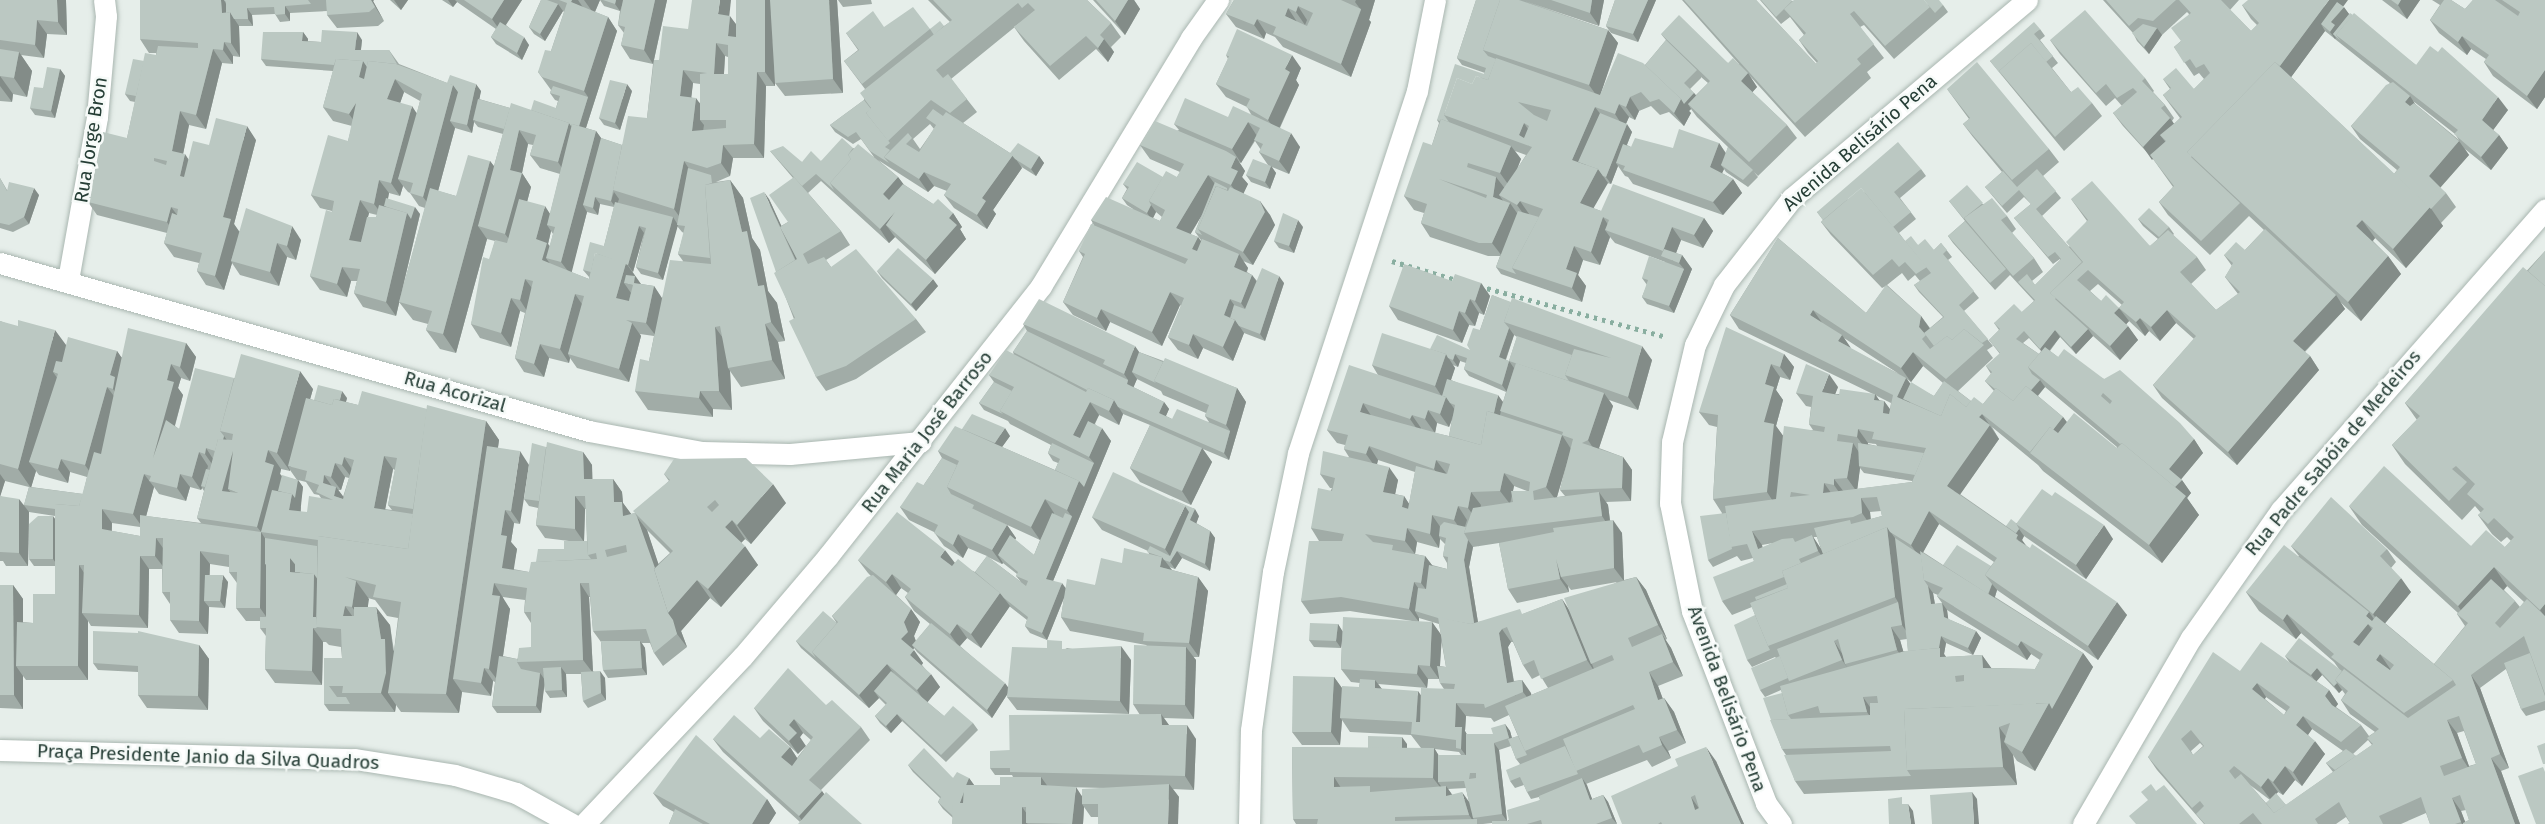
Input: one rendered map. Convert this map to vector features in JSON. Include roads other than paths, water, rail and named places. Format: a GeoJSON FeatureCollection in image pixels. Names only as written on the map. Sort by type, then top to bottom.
{"type":"FeatureCollection","features":[{"type":"Feature","properties":{"kind":"street","name":"Rua Jorge Bron"},"geometry":{"type":"LineString","coordinates":[[68,280],[97,117],[106,16],[104,0]]}},
{"type":"Feature","properties":{"kind":"street","name":"Rua Maria José Barroso"},"geometry":{"type":"LineString","coordinates":[[584,824],[743,656],[920,442],[1041,286],[1191,38],[1218,0]]}},
{"type":"Feature","properties":{"kind":"street"},"geometry":{"type":"LineString","coordinates":[[1249,824],[1251,730],[1275,559],[1298,453],[1417,91],[1435,0]]}},
{"type":"Feature","properties":{"kind":"street","name":"Avenida Belisário Pena"},"geometry":{"type":"LineString","coordinates":[[1781,824],[1766,803],[1692,611],[1670,503],[1672,442],[1695,345],[1724,285],[1792,198],[2027,0]]}},
{"type":"Feature","properties":{"kind":"street","name":"Rua Padre Sabóia de Medeiros"},"geometry":{"type":"LineString","coordinates":[[2083,824],[2184,650],[2281,510],[2545,210]]}},
{"type":"Feature","properties":{"kind":"street","name":"Rua Acorizal"},"geometry":{"type":"LineString","coordinates":[[0,263],[68,280],[589,432],[702,452],[790,454],[920,442]]}},
{"type":"Feature","properties":{"kind":"street","name":"Praça Presidente Janio da Silva Quadros"},"geometry":{"type":"LineString","coordinates":[[0,750],[355,759],[480,782],[516,793],[572,824]]}}]}
